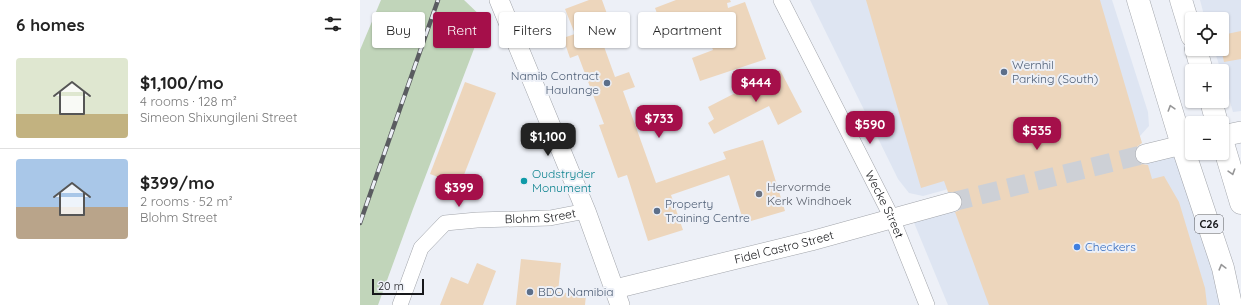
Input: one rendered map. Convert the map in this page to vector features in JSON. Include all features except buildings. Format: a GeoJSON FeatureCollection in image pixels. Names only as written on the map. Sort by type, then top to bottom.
{"type":"FeatureCollection","features":[{"type":"Feature","properties":{"kind":"main road","name":"C26"},"geometry":{"type":"LineString","coordinates":[[1138,0],[1185,138]]}},
{"type":"Feature","properties":{"kind":"main road"},"geometry":{"type":"LineString","coordinates":[[1181,0],[1185,13]]}},
{"type":"Feature","properties":{"kind":"main road"},"geometry":{"type":"LineString","coordinates":[[1229,135],[1241,132]]}},
{"type":"Feature","properties":{"kind":"main road","name":"C26"},"geometry":{"type":"LineString","coordinates":[[1192,160],[1223,268],[1231,305]]}},
{"type":"Feature","properties":{"kind":"main road"},"geometry":{"type":"LineString","coordinates":[[1228,160],[1241,203]]}},
{"type":"Feature","properties":{"kind":"street"},"geometry":{"type":"LineString","coordinates":[[499,0],[586,211],[617,297]]}},
{"type":"Feature","properties":{"kind":"street","name":"Wecke Street"},"geometry":{"type":"LineString","coordinates":[[781,0],[892,218],[927,305]]}},
{"type":"Feature","properties":{"kind":"street"},"geometry":{"type":"LineString","coordinates":[[1145,154],[1185,144]]}},
{"type":"Feature","properties":{"kind":"street","name":"Fidel Castro Street"},"geometry":{"type":"LineString","coordinates":[[617,297],[952,202]]}},
{"type":"Feature","properties":{"kind":"street","name":"Blohm Street"},"geometry":{"type":"LineString","coordinates":[[400,305],[421,248],[445,223],[477,220],[550,218],[586,211]]}},
{"type":"Feature","properties":{"kind":"shaded area","name":"Wernhil Parking (South)"},"geometry":{"type":"Polygon","coordinates":[[[810,0],[1112,0],[1148,112],[1149,126],[1139,137],[923,196],[909,193],[898,179],[810,0]]]}},
{"type":"Feature","properties":{"kind":"shaded area"},"geometry":{"type":"Polygon","coordinates":[[[1200,0],[1241,0],[1241,111],[1233,112],[1229,99],[1229,64],[1219,64],[1216,56],[1229,56],[1229,12],[1203,12],[1200,0]]]}},
{"type":"Feature","properties":{"kind":"shaded area"},"geometry":{"type":"Polygon","coordinates":[[[1182,145],[1185,160],[1187,160],[1231,305],[948,305],[910,213],[1182,145]]]}},
{"type":"Feature","properties":{"kind":"green space"},"geometry":{"type":"Polygon","coordinates":[[[381,0],[464,0],[477,12],[433,12],[433,48],[474,48],[378,305],[360,305],[360,50],[372,21],[372,48],[425,48],[425,12],[376,12],[381,0]]]}},
{"type":"Feature","properties":{"kind":"tunnel"},"geometry":{"type":"LineString","coordinates":[[952,202],[1145,154]]}},
{"type":"Feature","properties":{"kind":"railway"},"geometry":{"type":"LineString","coordinates":[[360,223],[438,0]]}},
{"type":"Feature","properties":{"kind":"place","name":"Wernhil Parking (South)"},"geometry":{"type":"Point","coordinates":[1004,72]}},
{"type":"Feature","properties":{"kind":"place","name":"Namib Contract Haulange"},"geometry":{"type":"Point","coordinates":[607,83]}},
{"type":"Feature","properties":{"kind":"place","name":"Oudstryder Monument"},"geometry":{"type":"Point","coordinates":[524,181]}},
{"type":"Feature","properties":{"kind":"place","name":"Hervormde Kerk Windhoek"},"geometry":{"type":"Point","coordinates":[759,194]}},
{"type":"Feature","properties":{"kind":"place","name":"Property Training Centre"},"geometry":{"type":"Point","coordinates":[657,211]}},
{"type":"Feature","properties":{"kind":"place","name":"Checkers"},"geometry":{"type":"Point","coordinates":[1077,247]}},
{"type":"Feature","properties":{"kind":"place","name":"BDO Namibia"},"geometry":{"type":"Point","coordinates":[530,292]}}]}
